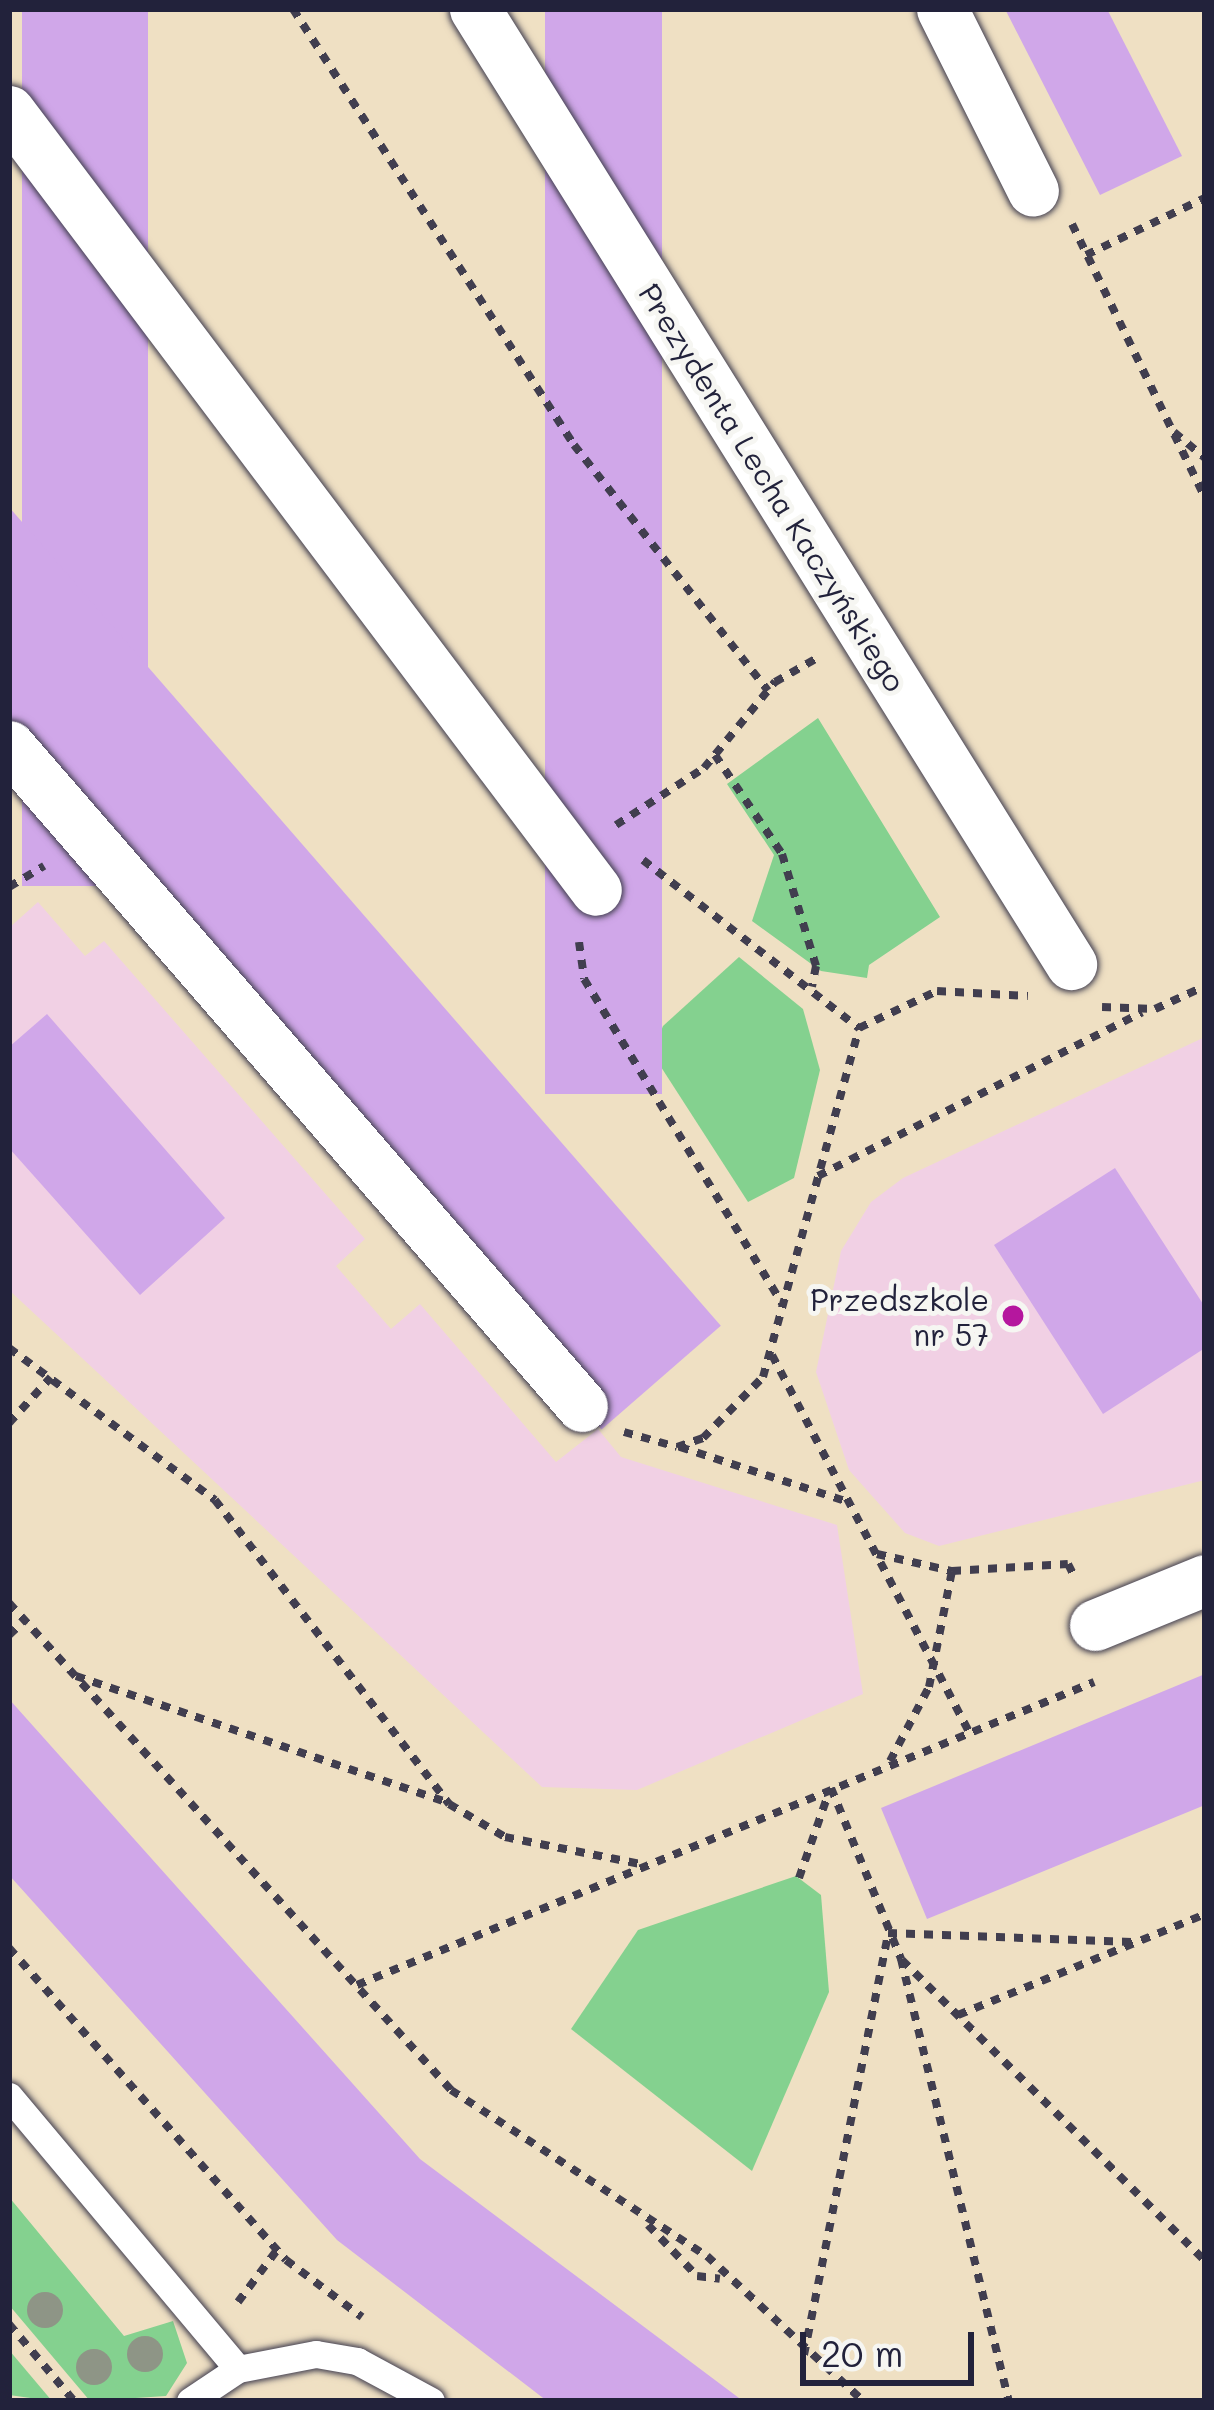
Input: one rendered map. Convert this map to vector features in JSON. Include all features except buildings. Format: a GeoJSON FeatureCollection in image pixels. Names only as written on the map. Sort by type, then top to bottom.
{"type":"FeatureCollection","features":[{"type":"Feature","properties":{"kind":"street","name":"Prezydenta Lecha Kaczyńskiego"},"geometry":{"type":"LineString","coordinates":[[476,9],[1071,964]]}},
{"type":"Feature","properties":{"kind":"street"},"geometry":{"type":"LineString","coordinates":[[941,9],[1033,191]]}},
{"type":"Feature","properties":{"kind":"street"},"geometry":{"type":"LineString","coordinates":[[9,111],[581,870]]}},
{"type":"Feature","properties":{"kind":"street"},"geometry":{"type":"LineString","coordinates":[[9,746],[582,1406]]}},
{"type":"Feature","properties":{"kind":"street"},"geometry":{"type":"LineString","coordinates":[[1095,1625],[1205,1580]]}},
{"type":"Feature","properties":{"kind":"lane"},"geometry":{"type":"LineString","coordinates":[[9,2096],[238,2368]]}},
{"type":"Feature","properties":{"kind":"lane"},"geometry":{"type":"LineString","coordinates":[[190,2401],[238,2368],[275,2355],[336,2357],[431,2401]]}},
{"type":"Feature","properties":{"kind":"path"},"geometry":{"type":"LineString","coordinates":[[293,9],[574,445],[768,692]]}},
{"type":"Feature","properties":{"kind":"path"},"geometry":{"type":"LineString","coordinates":[[1086,255],[1204,198]]}},
{"type":"Feature","properties":{"kind":"path"},"geometry":{"type":"LineString","coordinates":[[1072,226],[1205,498]]}},
{"type":"Feature","properties":{"kind":"path"},"geometry":{"type":"LineString","coordinates":[[1169,428],[1205,458]]}},
{"type":"Feature","properties":{"kind":"path"},"geometry":{"type":"LineString","coordinates":[[677,1447],[723,1428],[772,1354],[859,1028],[812,987],[605,832],[715,754],[768,692],[863,632]]}},
{"type":"Feature","properties":{"kind":"path"},"geometry":{"type":"LineString","coordinates":[[715,754],[782,854],[816,967],[812,987]]}},
{"type":"Feature","properties":{"kind":"path"},"geometry":{"type":"LineString","coordinates":[[581,870],[584,979],[783,1304]]}},
{"type":"Feature","properties":{"kind":"path"},"geometry":{"type":"LineString","coordinates":[[817,1177],[1148,1009]]}},
{"type":"Feature","properties":{"kind":"path"},"geometry":{"type":"LineString","coordinates":[[9,1348],[214,1500],[449,1804]]}},
{"type":"Feature","properties":{"kind":"path"},"geometry":{"type":"LineString","coordinates":[[772,1354],[969,1732]]}},
{"type":"Feature","properties":{"kind":"path"},"geometry":{"type":"LineString","coordinates":[[9,1423],[51,1377]]}},
{"type":"Feature","properties":{"kind":"path"},"geometry":{"type":"LineString","coordinates":[[582,1406],[634,1438],[677,1447],[849,1503]]}},
{"type":"Feature","properties":{"kind":"path"},"geometry":{"type":"LineString","coordinates":[[357,1985],[1115,1674],[1068,1564],[952,1571],[877,1554]]}},
{"type":"Feature","properties":{"kind":"path"},"geometry":{"type":"LineString","coordinates":[[887,1765],[933,1662],[952,1571]]}},
{"type":"Feature","properties":{"kind":"path"},"geometry":{"type":"LineString","coordinates":[[9,1603],[451,2090],[648,2225],[707,2257],[721,2279],[804,2357],[862,2401]]}},
{"type":"Feature","properties":{"kind":"path"},"geometry":{"type":"LineString","coordinates":[[9,1635],[25,1620]]}},
{"type":"Feature","properties":{"kind":"path"},"geometry":{"type":"LineString","coordinates":[[75,1675],[449,1804],[505,1837],[642,1865]]}},
{"type":"Feature","properties":{"kind":"path"},"geometry":{"type":"LineString","coordinates":[[799,1878],[830,1788]]}},
{"type":"Feature","properties":{"kind":"path"},"geometry":{"type":"LineString","coordinates":[[830,1788],[901,1959],[1009,2401]]}},
{"type":"Feature","properties":{"kind":"path"},"geometry":{"type":"LineString","coordinates":[[958,2015],[1205,1914]]}},
{"type":"Feature","properties":{"kind":"path"},"geometry":{"type":"LineString","coordinates":[[888,1933],[1138,1942]]}},
{"type":"Feature","properties":{"kind":"path"},"geometry":{"type":"LineString","coordinates":[[804,2357],[888,1933]]}},
{"type":"Feature","properties":{"kind":"path"},"geometry":{"type":"LineString","coordinates":[[9,1948],[277,2250],[376,2328]]}},
{"type":"Feature","properties":{"kind":"path"},"geometry":{"type":"LineString","coordinates":[[901,1959],[1205,2261]]}},
{"type":"Feature","properties":{"kind":"path"},"geometry":{"type":"LineString","coordinates":[[648,2225],[697,2276],[721,2279]]}},
{"type":"Feature","properties":{"kind":"path"},"geometry":{"type":"LineString","coordinates":[[205,2331],[277,2250]]}},
{"type":"Feature","properties":{"kind":"path"},"geometry":{"type":"LineString","coordinates":[[9,2324],[74,2401]]}},
{"type":"Feature","properties":{"kind":"shaded area"},"geometry":{"type":"Polygon","coordinates":[[[38,902],[85,956],[104,941],[365,1239],[336,1266],[391,1329],[420,1304],[556,1462],[598,1429],[621,1457],[837,1525],[863,1694],[637,1790],[542,1787],[9,1290],[9,928],[38,902]]]}},
{"type":"Feature","properties":{"kind":"shaded area","name":"Przedszkole nr 57"},"geometry":{"type":"Polygon","coordinates":[[[1205,1037],[1205,1480],[939,1546],[905,1533],[849,1470],[816,1372],[841,1251],[871,1202],[903,1178],[1205,1037]]]}},
{"type":"Feature","properties":{"kind":"green space"},"geometry":{"type":"Polygon","coordinates":[[[818,718],[940,917],[869,965],[867,978],[821,971],[752,921],[774,855],[727,784],[818,718]]]}},
{"type":"Feature","properties":{"kind":"green space"},"geometry":{"type":"Polygon","coordinates":[[[739,957],[803,1009],[820,1070],[794,1178],[748,1202],[652,1053],[663,1026],[739,957]]]}},
{"type":"Feature","properties":{"kind":"green space"},"geometry":{"type":"Polygon","coordinates":[[[796,1876],[821,1895],[829,1992],[752,2171],[571,2029],[638,1930],[796,1876]]]}},
{"type":"Feature","properties":{"kind":"green space"},"geometry":{"type":"Polygon","coordinates":[[[9,2197],[124,2336],[173,2321],[187,2363],[166,2396],[90,2401],[9,2305],[9,2197]]]}},
{"type":"Feature","properties":{"kind":"green space"},"geometry":{"type":"Polygon","coordinates":[[[9,2350],[52,2401],[9,2395],[9,2350]]]}},
{"type":"Feature","properties":{"kind":"place","name":"Przedszkole nr 57"},"geometry":{"type":"Point","coordinates":[1013,1316]}}]}
